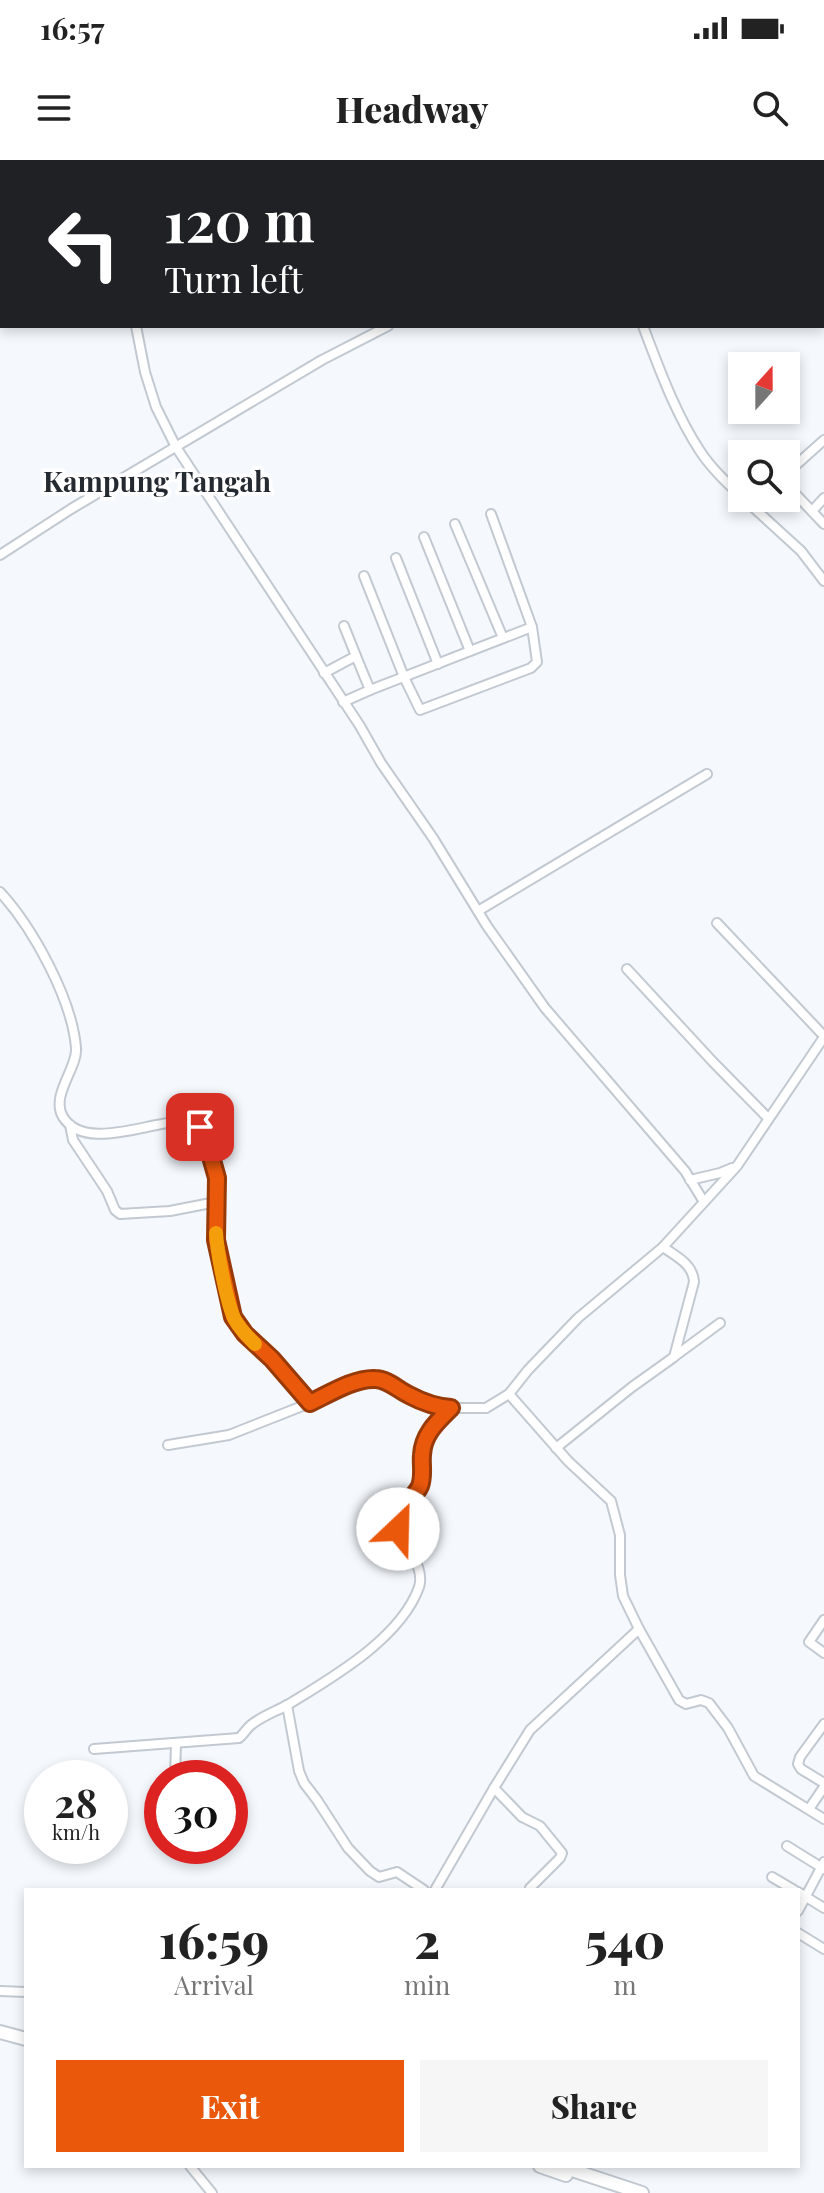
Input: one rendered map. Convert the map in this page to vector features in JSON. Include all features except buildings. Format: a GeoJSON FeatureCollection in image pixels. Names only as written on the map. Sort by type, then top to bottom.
{"type":"FeatureCollection","features":[{"type":"Feature","properties":{"kind":"highway"},"geometry":{"type":"LineString","coordinates":[[0,2032],[24,2038]]}},
{"type":"Feature","properties":{"kind":"highway"},"geometry":{"type":"LineString","coordinates":[[0,2041],[24,2047]]}},
{"type":"Feature","properties":{"kind":"highway"},"geometry":{"type":"LineString","coordinates":[[546,2168],[617,2193]]}},
{"type":"Feature","properties":{"kind":"highway"},"geometry":{"type":"LineString","coordinates":[[566,2168],[642,2193]]}},
{"type":"Feature","properties":{"kind":"street"},"geometry":{"type":"LineString","coordinates":[[136,328],[156,407],[176,447],[409,806],[545,1008],[690,1180],[704,1202]]}},
{"type":"Feature","properties":{"kind":"street"},"geometry":{"type":"LineString","coordinates":[[0,555],[71,509],[322,360],[384,328]]}},
{"type":"Feature","properties":{"kind":"street"},"geometry":{"type":"LineString","coordinates":[[644,328],[661,372],[698,448],[728,483]]}},
{"type":"Feature","properties":{"kind":"street"},"geometry":{"type":"LineString","coordinates":[[800,461],[824,440]]}},
{"type":"Feature","properties":{"kind":"street"},"geometry":{"type":"LineString","coordinates":[[812,511],[824,498]]}},
{"type":"Feature","properties":{"kind":"street"},"geometry":{"type":"LineString","coordinates":[[800,499],[824,524]]}},
{"type":"Feature","properties":{"kind":"street"},"geometry":{"type":"LineString","coordinates":[[759,512],[801,551],[824,581]]}},
{"type":"Feature","properties":{"kind":"street"},"geometry":{"type":"LineString","coordinates":[[364,576],[418,708],[422,710],[531,668],[537,662],[532,627],[491,514]]}},
{"type":"Feature","properties":{"kind":"street"},"geometry":{"type":"LineString","coordinates":[[455,524],[503,638]]}},
{"type":"Feature","properties":{"kind":"street"},"geometry":{"type":"LineString","coordinates":[[424,537],[470,651]]}},
{"type":"Feature","properties":{"kind":"street"},"geometry":{"type":"LineString","coordinates":[[396,558],[438,664]]}},
{"type":"Feature","properties":{"kind":"street"},"geometry":{"type":"LineString","coordinates":[[344,626],[370,690]]}},
{"type":"Feature","properties":{"kind":"street"},"geometry":{"type":"LineString","coordinates":[[343,702],[532,627]]}},
{"type":"Feature","properties":{"kind":"street"},"geometry":{"type":"LineString","coordinates":[[324,673],[356,656]]}},
{"type":"Feature","properties":{"kind":"street"},"geometry":{"type":"LineString","coordinates":[[478,911],[707,774]]}},
{"type":"Feature","properties":{"kind":"street"},"geometry":{"type":"LineString","coordinates":[[0,892],[42,953],[69,1016],[77,1050],[66,1076],[61,1114],[70,1125],[81,1131],[104,1134],[173,1122],[190,1122],[200,1127],[217,1178],[216,1240],[233,1317],[310,1403]]}},
{"type":"Feature","properties":{"kind":"street"},"geometry":{"type":"LineString","coordinates":[[168,1445],[229,1435],[355,1383],[375,1379],[439,1408],[486,1408],[509,1394],[578,1318],[663,1247],[737,1166],[824,1036],[717,923]]}},
{"type":"Feature","properties":{"kind":"street"},"geometry":{"type":"LineString","coordinates":[[627,969],[768,1118]]}},
{"type":"Feature","properties":{"kind":"street"},"geometry":{"type":"LineString","coordinates":[[70,1125],[73,1140],[120,1214],[170,1211],[216,1202]]}},
{"type":"Feature","properties":{"kind":"street"},"geometry":{"type":"LineString","coordinates":[[690,1180],[737,1166]]}},
{"type":"Feature","properties":{"kind":"street"},"geometry":{"type":"LineString","coordinates":[[663,1247],[688,1265],[694,1276],[674,1357]]}},
{"type":"Feature","properties":{"kind":"street"},"geometry":{"type":"LineString","coordinates":[[556,1448],[632,1387],[720,1323]]}},
{"type":"Feature","properties":{"kind":"street"},"geometry":{"type":"LineString","coordinates":[[509,1394],[556,1448],[611,1501],[620,1535],[623,1596],[679,1700],[686,1704],[701,1700],[709,1703],[728,1728],[754,1776],[824,1819]]}},
{"type":"Feature","properties":{"kind":"street"},"geometry":{"type":"LineString","coordinates":[[94,1749],[239,1738],[251,1725],[289,1710],[365,1653],[390,1630],[408,1608],[418,1589],[420,1574],[398,1529],[398,1514],[420,1485],[425,1439],[431,1428],[451,1408]]}},
{"type":"Feature","properties":{"kind":"street"},"geometry":{"type":"LineString","coordinates":[[824,1620],[809,1642],[824,1653]]}},
{"type":"Feature","properties":{"kind":"street"},"geometry":{"type":"LineString","coordinates":[[436,1888],[530,1730],[639,1629]]}},
{"type":"Feature","properties":{"kind":"street"},"geometry":{"type":"LineString","coordinates":[[289,1710],[301,1777],[348,1848],[375,1875],[384,1877],[397,1872],[421,1888]]}},
{"type":"Feature","properties":{"kind":"street"},"geometry":{"type":"LineString","coordinates":[[809,1809],[824,1785],[798,1764],[824,1724]]}},
{"type":"Feature","properties":{"kind":"street"},"geometry":{"type":"LineString","coordinates":[[176,1743],[176,1760]]}},
{"type":"Feature","properties":{"kind":"street"},"geometry":{"type":"LineString","coordinates":[[494,1788],[522,1817],[540,1826],[562,1855],[530,1888]]}},
{"type":"Feature","properties":{"kind":"street"},"geometry":{"type":"LineString","coordinates":[[787,1846],[823,1866],[800,1892]]}},
{"type":"Feature","properties":{"kind":"street"},"geometry":{"type":"LineString","coordinates":[[772,1877],[791,1888]]}},
{"type":"Feature","properties":{"kind":"street"},"geometry":{"type":"LineString","coordinates":[[800,1894],[824,1908]]}},
{"type":"Feature","properties":{"kind":"street"},"geometry":{"type":"LineString","coordinates":[[800,1934],[824,1949]]}},
{"type":"Feature","properties":{"kind":"street"},"geometry":{"type":"LineString","coordinates":[[0,1991],[24,1992]]}},
{"type":"Feature","properties":{"kind":"street"},"geometry":{"type":"LineString","coordinates":[[192,2168],[212,2193]]}},
{"type":"Feature","properties":{"kind":"slow traffic"},"geometry":{"type":"LineString","coordinates":[[216,1233],[233,1317],[255,1344]]}},
{"type":"Feature","properties":{"kind":"district","name":"Kampung Tangah"},"geometry":{"type":"Point","coordinates":[157,482]}},
{"type":"Feature","properties":{"kind":"route"},"geometry":{"type":"LineString","coordinates":[[200,1127],[217,1178],[215,1220],[221,1268],[233,1317],[245,1334],[272,1359],[310,1403],[355,1383],[375,1379],[439,1408],[451,1408],[431,1428],[425,1439],[420,1485],[400,1509],[398,1529]]}}]}
